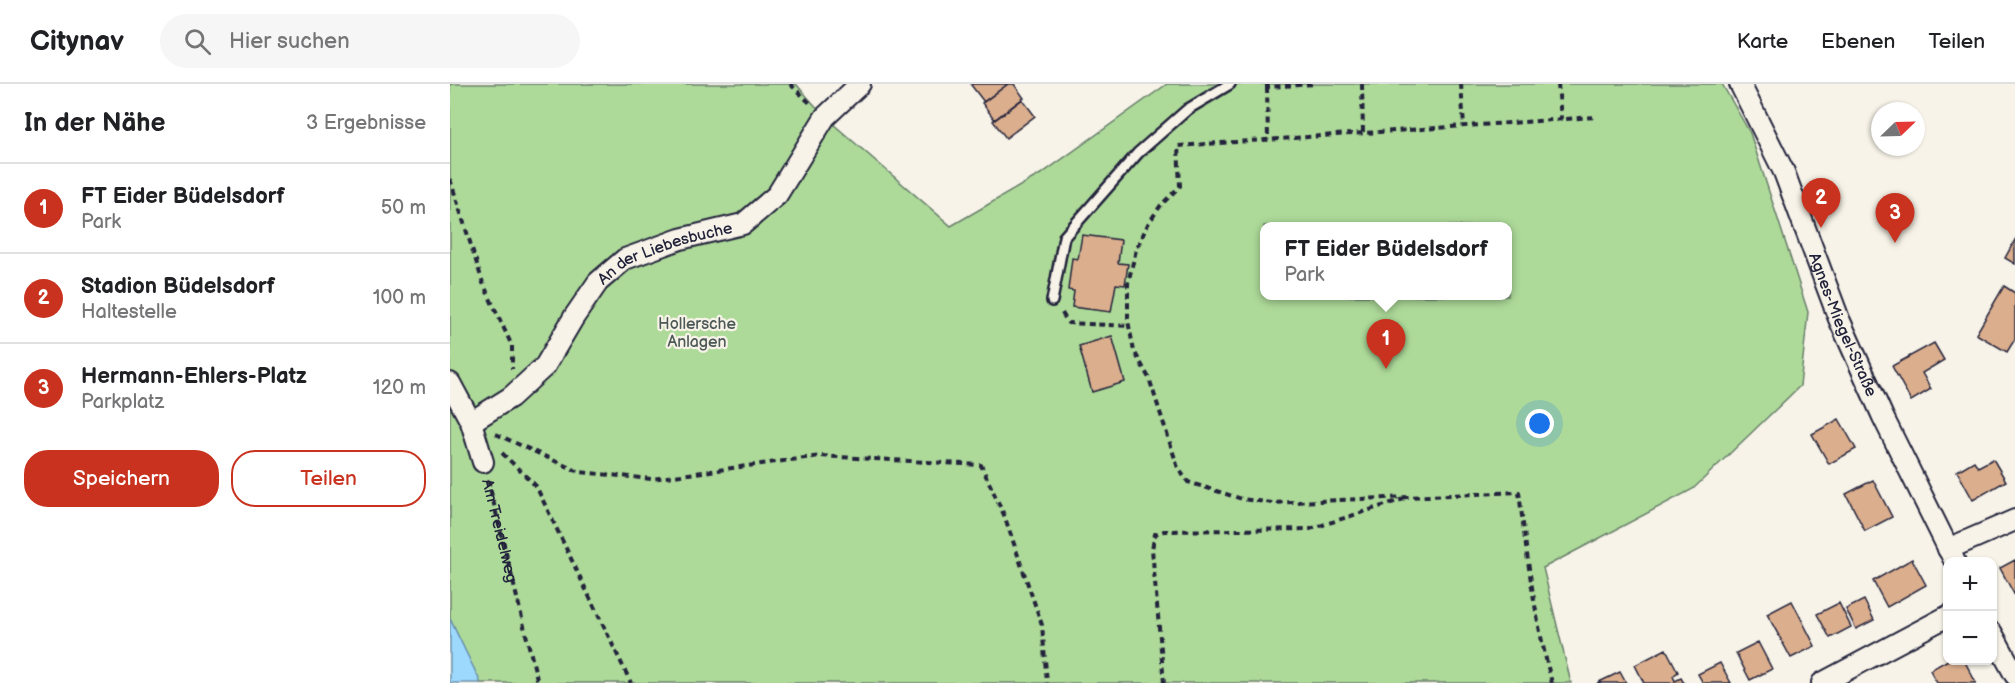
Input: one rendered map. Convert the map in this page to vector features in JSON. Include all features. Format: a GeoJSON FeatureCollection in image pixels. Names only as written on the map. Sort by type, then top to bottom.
{"type":"FeatureCollection","features":[{"type":"Feature","properties":{"kind":"street","name":"An der Liebesbuche"},"geometry":{"type":"LineString","coordinates":[[471,422],[511,397],[545,366],[598,282],[625,259],[680,239],[743,224],[777,195],[825,117],[860,84]]}},
{"type":"Feature","properties":{"kind":"street","name":"Agnes-Miegel-Straße"},"geometry":{"type":"LineString","coordinates":[[1740,84],[1785,172],[1839,319],[1883,417],[1952,555]]}},
{"type":"Feature","properties":{"kind":"street","name":"Am Treidelweg"},"geometry":{"type":"LineString","coordinates":[[450,383],[489,454]]}},
{"type":"Feature","properties":{"kind":"street"},"geometry":{"type":"LineString","coordinates":[[1952,555],[2015,520]]}},
{"type":"Feature","properties":{"kind":"street"},"geometry":{"type":"LineString","coordinates":[[1822,683],[1943,618]]}},
{"type":"Feature","properties":{"kind":"street"},"geometry":{"type":"LineString","coordinates":[[1997,642],[2015,675]]}},
{"type":"Feature","properties":{"kind":"lane"},"geometry":{"type":"LineString","coordinates":[[1052,301],[1064,237],[1138,153],[1188,109],[1230,84]]}},
{"type":"Feature","properties":{"kind":"path"},"geometry":{"type":"LineString","coordinates":[[790,84],[825,117]]}},
{"type":"Feature","properties":{"kind":"path"},"geometry":{"type":"LineString","coordinates":[[1268,140],[1267,86],[1314,84]]}},
{"type":"Feature","properties":{"kind":"path"},"geometry":{"type":"LineString","coordinates":[[1362,84],[1363,134]]}},
{"type":"Feature","properties":{"kind":"path"},"geometry":{"type":"LineString","coordinates":[[1461,84],[1464,127]]}},
{"type":"Feature","properties":{"kind":"path"},"geometry":{"type":"LineString","coordinates":[[1558,84],[1561,119]]}},
{"type":"Feature","properties":{"kind":"path"},"geometry":{"type":"LineString","coordinates":[[1552,683],[1530,583],[1519,492],[1273,503],[1242,499],[1188,482],[1178,468],[1149,378],[1134,351],[1129,326],[1128,283],[1136,250],[1155,214],[1180,186],[1178,146],[1595,117]]}},
{"type":"Feature","properties":{"kind":"path"},"geometry":{"type":"LineString","coordinates":[[450,179],[483,284],[512,346],[511,397]]}},
{"type":"Feature","properties":{"kind":"path"},"geometry":{"type":"LineString","coordinates":[[1052,301],[1068,322],[1129,326]]}},
{"type":"Feature","properties":{"kind":"path"},"geometry":{"type":"LineString","coordinates":[[471,422],[579,472],[652,479],[820,456],[981,465],[1004,515],[1042,625],[1047,683]]}},
{"type":"Feature","properties":{"kind":"path"},"geometry":{"type":"LineString","coordinates":[[489,454],[536,486],[631,683]]}},
{"type":"Feature","properties":{"kind":"path","name":"Am Treidelweg"},"geometry":{"type":"LineString","coordinates":[[489,454],[538,683]]}},
{"type":"Feature","properties":{"kind":"path"},"geometry":{"type":"LineString","coordinates":[[1164,683],[1152,549],[1155,534],[1164,531],[1310,529],[1409,498]]}},
{"type":"Feature","properties":{"kind":"green space","name":"Hollersche Anlagen"},"geometry":{"type":"Polygon","coordinates":[[[450,84],[796,84],[825,117],[951,226],[1044,172],[1167,84],[1722,84],[1750,133],[1808,312],[1800,386],[1693,489],[1543,568],[1571,683],[480,683],[450,619],[450,84]]]}},
{"type":"Feature","properties":{"kind":"water"},"geometry":{"type":"Polygon","coordinates":[[[450,619],[480,681],[480,683],[450,683],[450,619]]]}},
{"type":"Feature","properties":{"kind":"building"},"geometry":{"type":"Polygon","coordinates":[[[1008,84],[984,102],[971,85],[1008,84]]]}},
{"type":"Feature","properties":{"kind":"building"},"geometry":{"type":"Polygon","coordinates":[[[1008,84],[1014,84],[1024,98],[995,120],[982,103],[1008,84]]]}},
{"type":"Feature","properties":{"kind":"building"},"geometry":{"type":"Polygon","coordinates":[[[1022,99],[1035,116],[1006,138],[993,121],[1022,99]]]}},
{"type":"Feature","properties":{"kind":"building"},"geometry":{"type":"Polygon","coordinates":[[[1082,235],[1121,240],[1118,263],[1128,264],[1125,285],[1116,284],[1111,312],[1072,307],[1074,291],[1068,290],[1072,258],[1078,259],[1082,235]]]}},
{"type":"Feature","properties":{"kind":"building"},"geometry":{"type":"Polygon","coordinates":[[[2015,240],[2015,264],[2005,258],[2015,240]]]}},
{"type":"Feature","properties":{"kind":"building"},"geometry":{"type":"Polygon","coordinates":[[[2004,286],[2015,293],[2015,339],[2007,352],[1976,334],[2004,286]]]}},
{"type":"Feature","properties":{"kind":"building"},"geometry":{"type":"Polygon","coordinates":[[[1112,336],[1125,382],[1092,392],[1079,346],[1112,336]]]}},
{"type":"Feature","properties":{"kind":"building"},"geometry":{"type":"Polygon","coordinates":[[[1934,343],[1944,360],[1922,373],[1931,389],[1911,401],[1892,366],[1934,343]]]}},
{"type":"Feature","properties":{"kind":"building"},"geometry":{"type":"Polygon","coordinates":[[[1839,419],[1856,449],[1829,464],[1812,434],[1839,419]]]}},
{"type":"Feature","properties":{"kind":"building"},"geometry":{"type":"Polygon","coordinates":[[[1993,459],[2006,481],[1973,500],[1957,471],[1974,461],[1978,467],[1993,459]]]}},
{"type":"Feature","properties":{"kind":"building"},"geometry":{"type":"Polygon","coordinates":[[[1873,480],[1892,517],[1865,531],[1846,494],[1873,480]]]}},
{"type":"Feature","properties":{"kind":"building"},"geometry":{"type":"Polygon","coordinates":[[[1912,559],[1926,585],[1887,607],[1873,581],[1912,559]]]}},
{"type":"Feature","properties":{"kind":"building"},"geometry":{"type":"Polygon","coordinates":[[[2015,560],[2015,596],[2000,568],[2015,560]]]}},
{"type":"Feature","properties":{"kind":"building"},"geometry":{"type":"Polygon","coordinates":[[[1864,600],[1874,620],[1856,629],[1846,609],[1864,600]]]}},
{"type":"Feature","properties":{"kind":"building"},"geometry":{"type":"Polygon","coordinates":[[[1792,601],[1815,646],[1791,658],[1767,614],[1792,601]]]}},
{"type":"Feature","properties":{"kind":"building"},"geometry":{"type":"Polygon","coordinates":[[[1839,603],[1851,627],[1830,638],[1817,614],[1839,603]]]}},
{"type":"Feature","properties":{"kind":"building"},"geometry":{"type":"Polygon","coordinates":[[[1758,642],[1772,669],[1750,680],[1736,653],[1758,642]]]}},
{"type":"Feature","properties":{"kind":"building"},"geometry":{"type":"Polygon","coordinates":[[[1666,649],[1678,672],[1673,676],[1675,681],[1681,678],[1684,683],[1644,683],[1635,665],[1666,649]]]}},
{"type":"Feature","properties":{"kind":"building"},"geometry":{"type":"Polygon","coordinates":[[[1720,663],[1731,683],[1703,683],[1698,674],[1720,663]]]}},
{"type":"Feature","properties":{"kind":"building"},"geometry":{"type":"Polygon","coordinates":[[[1943,663],[1943,665],[1967,665],[1976,683],[1937,683],[1930,670],[1943,663]]]}},
{"type":"Feature","properties":{"kind":"building"},"geometry":{"type":"Polygon","coordinates":[[[1620,672],[1626,683],[1597,683],[1620,672]]]}},
{"type":"Feature","properties":{"kind":"place","name":"Stadion Büdelsdorf"},"geometry":{"type":"Point","coordinates":[1821,228]}},
{"type":"Feature","properties":{"kind":"place","name":"Hermann-Ehlers-Platz"},"geometry":{"type":"Point","coordinates":[1895,243]}},
{"type":"Feature","properties":{"kind":"place","name":"FT Eider Büdelsdorf"},"geometry":{"type":"Point","coordinates":[1386,369]}}]}
